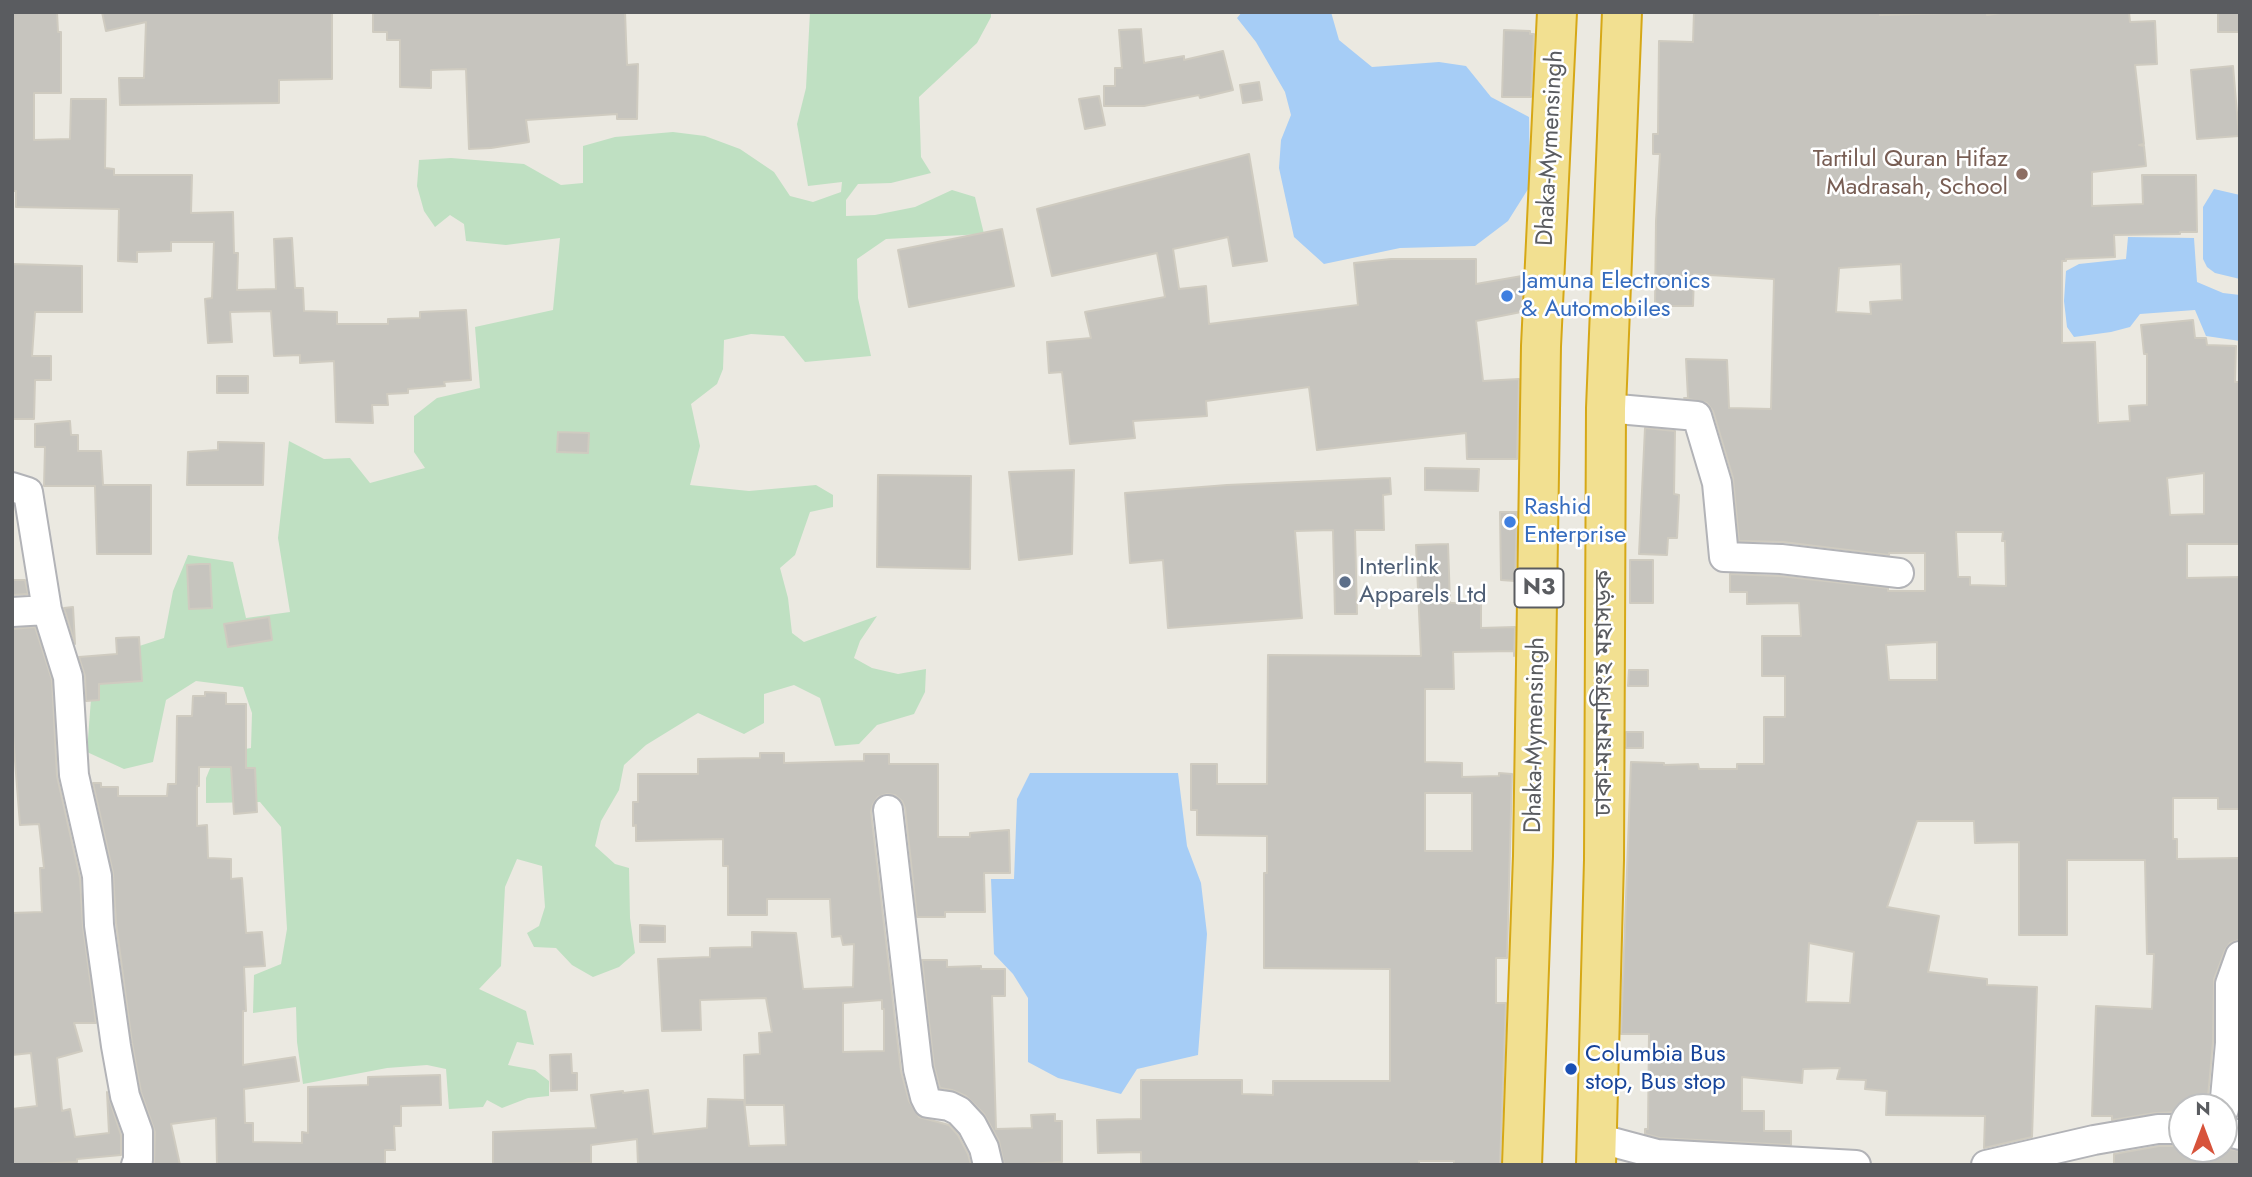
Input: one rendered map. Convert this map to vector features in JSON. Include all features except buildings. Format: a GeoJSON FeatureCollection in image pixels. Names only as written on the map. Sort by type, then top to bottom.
{"type":"FeatureCollection","features":[{"type":"Feature","properties":{"kind":"highway","name":"Dhaka-Mymensingh"},"geometry":{"type":"LineString","coordinates":[[1522,1165],[1534,829],[1541,345],[1557,12]]}},
{"type":"Feature","properties":{"kind":"highway","name":"ঢাকা-ময়মনসিংহ মহাসড়ক"},"geometry":{"type":"LineString","coordinates":[[1596,1152],[1604,860],[1606,408],[1622,12]]}},
{"type":"Feature","properties":{"kind":"street"},"geometry":{"type":"LineString","coordinates":[[1606,408],[1697,416],[1717,483],[1724,557],[1781,559],[1899,573]]}},
{"type":"Feature","properties":{"kind":"street"},"geometry":{"type":"LineString","coordinates":[[12,487],[29,492],[47,610],[68,677],[74,775],[97,876],[99,925],[116,1046],[125,1096],[138,1132],[136,1165]]}},
{"type":"Feature","properties":{"kind":"street"},"geometry":{"type":"LineString","coordinates":[[12,612],[47,610]]}},
{"type":"Feature","properties":{"kind":"street"},"geometry":{"type":"LineString","coordinates":[[888,810],[918,1069],[925,1097],[928,1103],[949,1106],[959,1111],[972,1125],[984,1148],[988,1165]]}},
{"type":"Feature","properties":{"kind":"street"},"geometry":{"type":"LineString","coordinates":[[2225,1093],[2230,1043],[2230,984],[2240,956]]}},
{"type":"Feature","properties":{"kind":"street"},"geometry":{"type":"LineString","coordinates":[[1986,1165],[2094,1140],[2168,1129]]}},
{"type":"Feature","properties":{"kind":"street"},"geometry":{"type":"LineString","coordinates":[[1596,1152],[1856,1165]]}},
{"type":"Feature","properties":{"kind":"green space"},"geometry":{"type":"Polygon","coordinates":[[[810,12],[991,12],[977,43],[919,97],[921,157],[931,173],[891,183],[858,184],[846,200],[846,216],[875,215],[915,207],[952,190],[975,197],[984,234],[886,239],[857,259],[858,298],[871,356],[805,362],[784,336],[751,334],[724,340],[723,369],[717,384],[691,404],[700,446],[690,485],[749,491],[816,485],[833,495],[833,507],[810,512],[795,555],[780,568],[788,598],[792,633],[804,642],[877,616],[860,641],[854,658],[872,668],[898,674],[926,669],[925,692],[914,714],[877,725],[859,744],[835,746],[820,698],[794,685],[764,694],[764,723],[744,734],[698,713],[646,745],[624,765],[619,790],[601,821],[595,846],[615,864],[629,868],[630,918],[635,953],[619,967],[593,977],[572,965],[556,948],[534,947],[527,933],[539,926],[545,907],[542,866],[517,859],[505,887],[501,966],[479,989],[526,1011],[534,1045],[517,1042],[508,1065],[535,1070],[549,1081],[549,1096],[528,1098],[502,1108],[487,1100],[483,1107],[449,1109],[446,1069],[427,1065],[387,1068],[303,1084],[297,1042],[296,1007],[253,1013],[254,975],[281,964],[287,929],[281,827],[260,802],[206,803],[206,778],[216,754],[251,748],[252,713],[243,687],[196,681],[166,700],[153,762],[124,769],[87,752],[91,699],[90,662],[164,638],[173,591],[188,555],[233,562],[246,618],[290,612],[278,538],[289,441],[324,459],[350,458],[370,483],[425,468],[414,452],[414,416],[437,398],[480,388],[475,327],[553,310],[560,238],[506,245],[466,241],[464,224],[450,215],[435,227],[424,211],[417,186],[419,160],[451,158],[524,164],[561,185],[583,183],[583,146],[615,137],[673,132],[705,136],[740,149],[774,172],[790,196],[813,202],[841,192],[842,182],[808,186],[797,124],[806,88],[810,12]]]}},
{"type":"Feature","properties":{"kind":"water"},"geometry":{"type":"Polygon","coordinates":[[[1242,12],[1331,12],[1339,40],[1372,67],[1439,62],[1466,66],[1491,97],[1529,117],[1530,186],[1508,221],[1475,246],[1400,248],[1324,264],[1294,237],[1279,168],[1281,140],[1291,115],[1285,92],[1256,42],[1237,18],[1242,12]]]}},
{"type":"Feature","properties":{"kind":"water"},"geometry":{"type":"Polygon","coordinates":[[[2214,189],[2240,195],[2240,279],[2215,273],[2207,267],[2203,259],[2203,207],[2214,189]]]}},
{"type":"Feature","properties":{"kind":"water"},"geometry":{"type":"Polygon","coordinates":[[[2128,237],[2194,238],[2197,282],[2223,293],[2240,295],[2240,341],[2206,336],[2195,310],[2140,314],[2130,327],[2074,337],[2067,327],[2064,301],[2066,271],[2079,264],[2126,259],[2128,237]]]}},
{"type":"Feature","properties":{"kind":"water"},"geometry":{"type":"Polygon","coordinates":[[[1030,773],[1178,773],[1187,846],[1201,883],[1207,934],[1198,1055],[1137,1069],[1121,1094],[1058,1078],[1028,1062],[1028,998],[1013,974],[994,954],[991,879],[1014,879],[1017,799],[1030,773]]]}},
{"type":"Feature","properties":{"kind":"place","name":"Tartilul Quran Hifaz Madrasah, School"},"geometry":{"type":"Point","coordinates":[2022,174]}},
{"type":"Feature","properties":{"kind":"place","name":"Jamuna Electronics & Automobiles"},"geometry":{"type":"Point","coordinates":[1507,296]}},
{"type":"Feature","properties":{"kind":"place","name":"Rashid Enterprise"},"geometry":{"type":"Point","coordinates":[1510,522]}},
{"type":"Feature","properties":{"kind":"place","name":"Interlink Apparels Ltd"},"geometry":{"type":"Point","coordinates":[1345,582]}},
{"type":"Feature","properties":{"kind":"place","name":"Columbia Bus stop, Bus stop"},"geometry":{"type":"Point","coordinates":[1571,1069]}}]}
